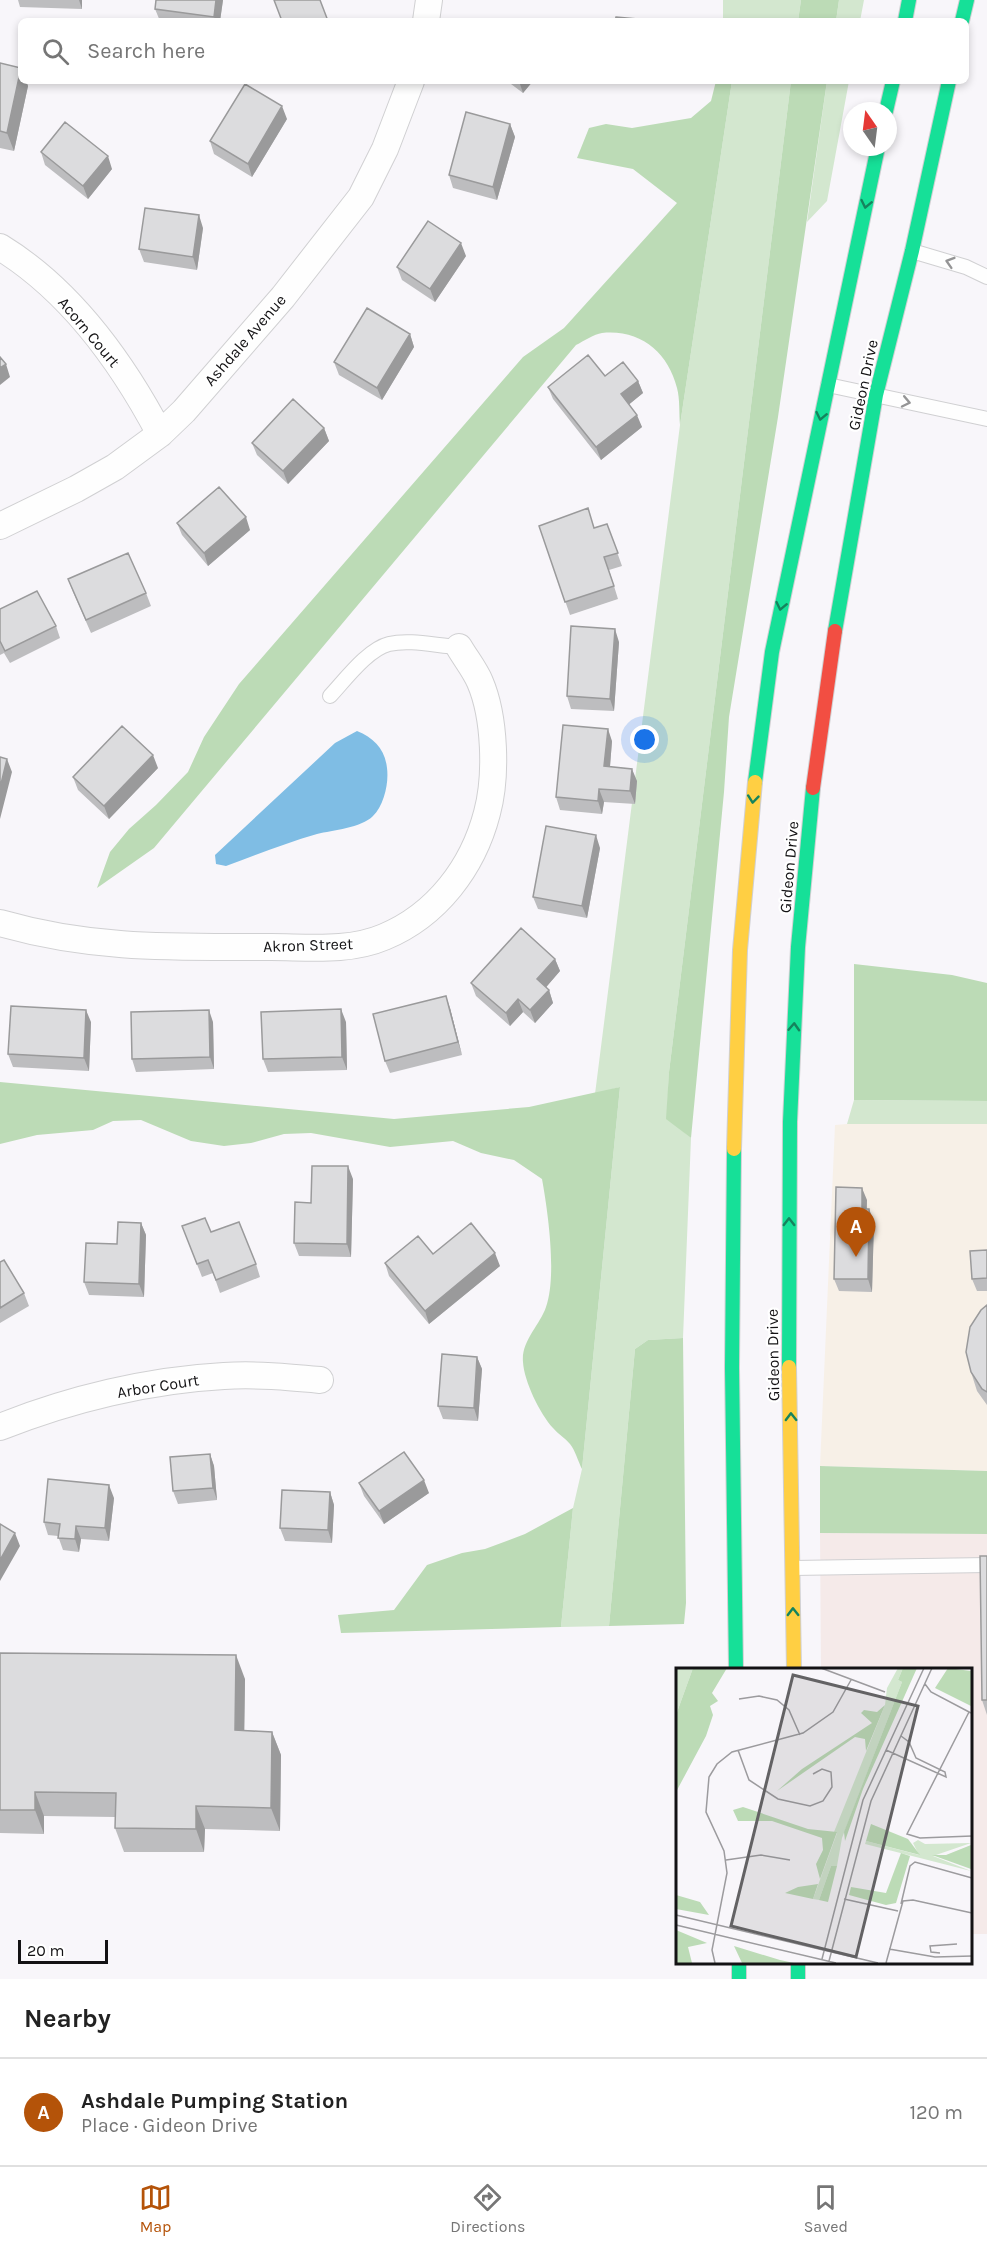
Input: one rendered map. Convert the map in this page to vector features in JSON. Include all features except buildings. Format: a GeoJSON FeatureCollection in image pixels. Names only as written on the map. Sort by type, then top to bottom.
{"type":"FeatureCollection","features":[{"type":"Feature","properties":{"kind":"main road"},"geometry":{"type":"LineString","coordinates":[[906,18],[909,0]]}},
{"type":"Feature","properties":{"kind":"main road"},"geometry":{"type":"LineString","coordinates":[[964,18],[967,0]]}},
{"type":"Feature","properties":{"kind":"main road"},"geometry":{"type":"LineString","coordinates":[[888,102],[891,84]]}},
{"type":"Feature","properties":{"kind":"main road","name":"Gideon Drive"},"geometry":{"type":"LineString","coordinates":[[794,1668],[788,1310],[789,1169],[798,947],[812,791],[839,599],[876,395],[912,251],[948,84]]}},
{"type":"Feature","properties":{"kind":"main road","name":"Gideon Drive"},"geometry":{"type":"LineString","coordinates":[[736,1668],[732,1368],[734,1106],[740,950],[753,795],[771,652],[876,156]]}},
{"type":"Feature","properties":{"kind":"street"},"geometry":{"type":"LineString","coordinates":[[426,18],[429,0]]}},
{"type":"Feature","properties":{"kind":"street","name":"Ashdale Avenue"},"geometry":{"type":"LineString","coordinates":[[0,526],[115,467],[160,434],[184,411],[283,297],[361,197],[385,149],[410,84]]}},
{"type":"Feature","properties":{"kind":"street","name":"Acorn Court"},"geometry":{"type":"LineString","coordinates":[[0,247],[32,267],[77,312],[116,361],[160,434]]}},
{"type":"Feature","properties":{"kind":"street","name":"Akron Street"},"geometry":{"type":"LineString","coordinates":[[0,923],[74,940],[152,947],[346,946],[383,938],[404,927],[441,898],[457,880],[471,859],[482,832],[490,802],[493,761],[489,717],[480,682],[459,647]]}},
{"type":"Feature","properties":{"kind":"street","name":"Arbor Court"},"geometry":{"type":"LineString","coordinates":[[0,1427],[96,1396],[160,1383],[224,1376],[284,1376],[320,1380]]}},
{"type":"Feature","properties":{"kind":"lane"},"geometry":{"type":"LineString","coordinates":[[912,251],[979,272],[987,277]]}},
{"type":"Feature","properties":{"kind":"lane"},"geometry":{"type":"LineString","coordinates":[[828,385],[987,419]]}},
{"type":"Feature","properties":{"kind":"lane"},"geometry":{"type":"LineString","coordinates":[[330,696],[377,649],[389,644],[459,647]]}},
{"type":"Feature","properties":{"kind":"lane"},"geometry":{"type":"LineString","coordinates":[[793,1568],[987,1565]]}},
{"type":"Feature","properties":{"kind":"shaded area"},"geometry":{"type":"Polygon","coordinates":[[[987,1124],[987,1471],[820,1466],[835,1125],[987,1124]]]}},
{"type":"Feature","properties":{"kind":"shaded area"},"geometry":{"type":"Polygon","coordinates":[[[820,1533],[987,1534],[987,1934],[972,1934],[972,1668],[821,1668],[820,1533]]]}},
{"type":"Feature","properties":{"kind":"green space"},"geometry":{"type":"Polygon","coordinates":[[[723,0],[801,0],[798,18],[723,18],[723,0]]]}},
{"type":"Feature","properties":{"kind":"green space"},"geometry":{"type":"Polygon","coordinates":[[[801,0],[839,0],[836,18],[798,18],[801,0]]]}},
{"type":"Feature","properties":{"kind":"green space"},"geometry":{"type":"Polygon","coordinates":[[[839,0],[864,0],[861,18],[836,18],[839,0]]]}},
{"type":"Feature","properties":{"kind":"green space"},"geometry":{"type":"Polygon","coordinates":[[[715,84],[732,84],[680,425],[678,392],[673,375],[667,364],[650,346],[640,339],[616,333],[592,336],[576,345],[154,848],[97,888],[110,852],[129,829],[188,772],[204,737],[239,684],[523,357],[564,328],[677,203],[633,169],[577,158],[589,128],[606,124],[632,128],[691,118],[711,101],[715,84]]]}},
{"type":"Feature","properties":{"kind":"green space"},"geometry":{"type":"Polygon","coordinates":[[[732,84],[791,84],[669,1072],[667,1118],[691,1138],[683,1338],[648,1340],[635,1349],[609,1626],[561,1627],[573,1508],[582,1469],[620,1087],[595,1094],[680,425],[732,84]]]}},
{"type":"Feature","properties":{"kind":"green space"},"geometry":{"type":"Polygon","coordinates":[[[791,84],[827,84],[778,417],[729,717],[691,1138],[666,1119],[669,1072],[791,84]]]}},
{"type":"Feature","properties":{"kind":"green space"},"geometry":{"type":"Polygon","coordinates":[[[827,84],[848,84],[845,102],[843,102],[843,114],[827,201],[807,222],[827,84]]]}},
{"type":"Feature","properties":{"kind":"green space"},"geometry":{"type":"Polygon","coordinates":[[[854,964],[952,975],[987,983],[987,1101],[854,1100],[854,964]]]}},
{"type":"Feature","properties":{"kind":"green space"},"geometry":{"type":"Polygon","coordinates":[[[0,1082],[394,1119],[529,1107],[620,1087],[582,1469],[572,1446],[553,1428],[543,1414],[524,1370],[525,1347],[546,1307],[551,1279],[551,1262],[542,1179],[514,1160],[481,1153],[453,1141],[390,1147],[311,1133],[284,1134],[251,1143],[224,1146],[191,1141],[141,1120],[113,1121],[93,1130],[37,1135],[0,1144],[0,1082]]]}},
{"type":"Feature","properties":{"kind":"green space"},"geometry":{"type":"Polygon","coordinates":[[[854,1100],[987,1101],[987,1124],[847,1124],[854,1100]]]}},
{"type":"Feature","properties":{"kind":"green space"},"geometry":{"type":"Polygon","coordinates":[[[683,1338],[686,1603],[684,1624],[609,1626],[635,1349],[648,1340],[683,1338]]]}},
{"type":"Feature","properties":{"kind":"green space"},"geometry":{"type":"Polygon","coordinates":[[[820,1466],[987,1471],[987,1534],[820,1533],[820,1466]]]}},
{"type":"Feature","properties":{"kind":"green space"},"geometry":{"type":"Polygon","coordinates":[[[573,1508],[561,1627],[341,1633],[338,1615],[394,1610],[427,1565],[462,1553],[485,1549],[525,1534],[573,1508]]]}},
{"type":"Feature","properties":{"kind":"water"},"geometry":{"type":"Polygon","coordinates":[[[357,731],[378,745],[386,761],[385,794],[373,816],[354,826],[317,834],[226,866],[216,864],[215,855],[335,743],[357,731]]]}},
{"type":"Feature","properties":{"kind":"traffic: fast"},"geometry":{"type":"LineString","coordinates":[[906,18],[909,0]]}},
{"type":"Feature","properties":{"kind":"traffic: fast"},"geometry":{"type":"LineString","coordinates":[[963,18],[967,0]]}},
{"type":"Feature","properties":{"kind":"traffic: fast"},"geometry":{"type":"LineString","coordinates":[[888,102],[892,84]]}},
{"type":"Feature","properties":{"kind":"traffic: fast"},"geometry":{"type":"LineString","coordinates":[[835,631],[876,395],[912,251],[948,84]]}},
{"type":"Feature","properties":{"kind":"traffic: fast"},"geometry":{"type":"LineString","coordinates":[[755,782],[772,652],[876,156]]}},
{"type":"Feature","properties":{"kind":"traffic: fast"},"geometry":{"type":"LineString","coordinates":[[789,1367],[790,1122],[798,947],[813,788]]}},
{"type":"Feature","properties":{"kind":"traffic: fast"},"geometry":{"type":"LineString","coordinates":[[734,1149],[732,1368],[736,1668]]}},
{"type":"Feature","properties":{"kind":"traffic: fast"},"geometry":{"type":"LineString","coordinates":[[739,1964],[739,1979]]}},
{"type":"Feature","properties":{"kind":"traffic: fast"},"geometry":{"type":"LineString","coordinates":[[798,1964],[798,1979]]}},
{"type":"Feature","properties":{"kind":"traffic: slow"},"geometry":{"type":"LineString","coordinates":[[734,1149],[740,950],[755,782]]}},
{"type":"Feature","properties":{"kind":"traffic: slow"},"geometry":{"type":"LineString","coordinates":[[789,1367],[794,1668]]}},
{"type":"Feature","properties":{"kind":"traffic: jam"},"geometry":{"type":"LineString","coordinates":[[813,788],[835,631]]}},
{"type":"Feature","properties":{"kind":"place","name":"Ashdale Pumping Station"},"geometry":{"type":"Point","coordinates":[856,1257]}}]}
